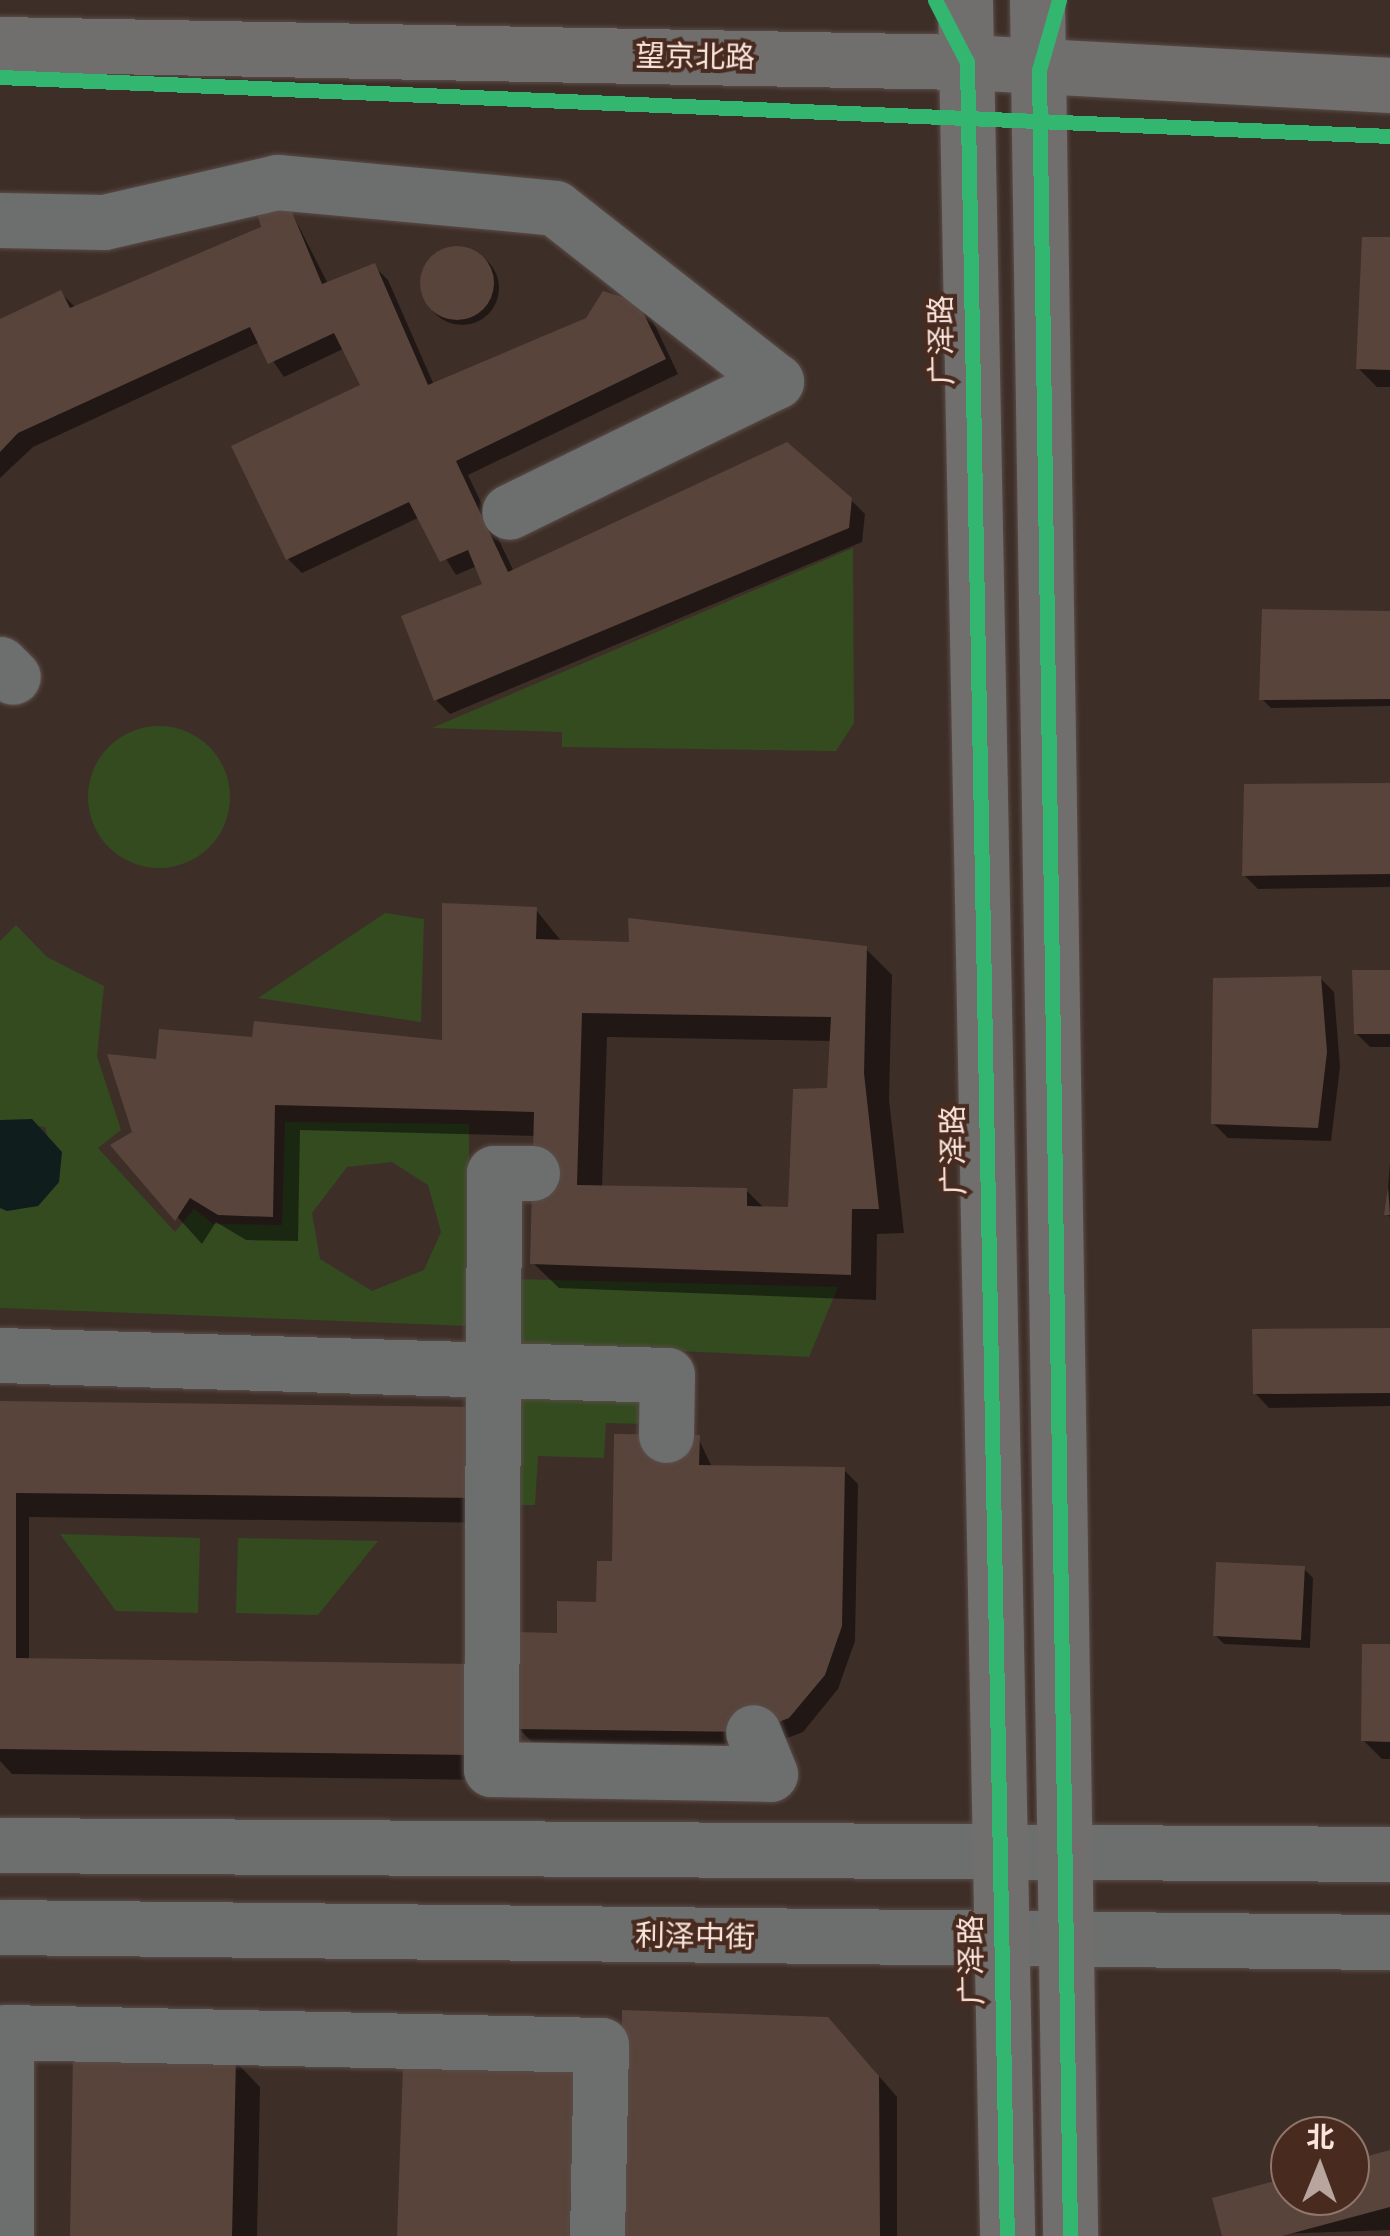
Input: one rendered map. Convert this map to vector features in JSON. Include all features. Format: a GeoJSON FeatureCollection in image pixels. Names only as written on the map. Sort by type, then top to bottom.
{"type":"FeatureCollection","features":[{"type":"Feature","properties":{"kind":"main road","name":"广泽路"},"geometry":{"type":"LineString","coordinates":[[965,0],[1007,2236]]}},
{"type":"Feature","properties":{"kind":"main road"},"geometry":{"type":"LineString","coordinates":[[1037,0],[1069,1940],[1070,2236]]}},
{"type":"Feature","properties":{"kind":"main road","name":"望京北路"},"geometry":{"type":"LineString","coordinates":[[0,44],[967,62],[1039,70],[1390,85]]}},
{"type":"Feature","properties":{"kind":"street"},"geometry":{"type":"LineString","coordinates":[[936,0],[967,62]]}},
{"type":"Feature","properties":{"kind":"street"},"geometry":{"type":"LineString","coordinates":[[1039,70],[1058,0]]}},
{"type":"Feature","properties":{"kind":"street"},"geometry":{"type":"LineString","coordinates":[[0,220],[104,222],[277,182],[556,208],[776,381],[508,512]]}},
{"type":"Feature","properties":{"kind":"street"},"geometry":{"type":"LineString","coordinates":[[532,1173],[494,1173],[489,1355],[499,1369],[491,1769],[770,1774],[753,1732]]}},
{"type":"Feature","properties":{"kind":"street"},"geometry":{"type":"LineString","coordinates":[[0,1355],[667,1376],[666,1435]]}},
{"type":"Feature","properties":{"kind":"street"},"geometry":{"type":"LineString","coordinates":[[0,1845],[1390,1854]]}},
{"type":"Feature","properties":{"kind":"street","name":"利泽中街"},"geometry":{"type":"LineString","coordinates":[[0,1927],[1390,1942]]}},
{"type":"Feature","properties":{"kind":"street"},"geometry":{"type":"LineString","coordinates":[[6,2236],[6,2032],[601,2046],[597,2236]]}},
{"type":"Feature","properties":{"kind":"green space"},"geometry":{"type":"Polygon","coordinates":[[[853,548],[854,723],[836,751],[562,747],[562,732],[432,728],[853,548]]]}},
{"type":"Feature","properties":{"kind":"green space"},"geometry":{"type":"Polygon","coordinates":[[[159,726],[186,732],[209,747],[224,770],[230,797],[224,824],[209,847],[186,862],[159,868],[132,862],[109,847],[94,824],[88,797],[94,770],[109,747],[132,732],[159,726]]]}},
{"type":"Feature","properties":{"kind":"green space"},"geometry":{"type":"Polygon","coordinates":[[[385,913],[424,919],[421,1022],[258,998],[385,913]]]}},
{"type":"Feature","properties":{"kind":"green space"},"geometry":{"type":"Polygon","coordinates":[[[16,925],[47,957],[104,986],[97,1056],[121,1130],[98,1148],[175,1232],[194,1209],[213,1224],[282,1225],[285,1122],[469,1124],[469,1326],[0,1308],[0,1208],[38,1206],[59,1182],[45,1127],[0,1120],[0,941],[16,925]],[[392,1162],[347,1167],[312,1213],[320,1259],[372,1291],[424,1270],[441,1232],[428,1185],[392,1162]]]}},
{"type":"Feature","properties":{"kind":"green space"},"geometry":{"type":"Polygon","coordinates":[[[512,1279],[838,1287],[809,1357],[509,1343],[512,1279]]]}},
{"type":"Feature","properties":{"kind":"green space"},"geometry":{"type":"Polygon","coordinates":[[[521,1387],[644,1392],[643,1424],[606,1423],[604,1458],[538,1456],[535,1505],[517,1505],[521,1387]]]}},
{"type":"Feature","properties":{"kind":"green space"},"geometry":{"type":"Polygon","coordinates":[[[60,1534],[200,1538],[198,1613],[116,1611],[60,1534]]]}},
{"type":"Feature","properties":{"kind":"green space"},"geometry":{"type":"Polygon","coordinates":[[[238,1538],[378,1541],[318,1615],[236,1613],[238,1538]]]}},
{"type":"Feature","properties":{"kind":"shaded area"},"geometry":{"type":"Polygon","coordinates":[[[32,1119],[62,1152],[59,1182],[38,1206],[7,1211],[0,1208],[0,1120],[32,1119]]]}},
{"type":"Feature","properties":{"kind":"building"},"geometry":{"type":"Polygon","coordinates":[[[285,195],[322,284],[375,263],[428,385],[586,318],[603,291],[638,302],[666,359],[456,461],[508,572],[787,442],[852,498],[849,528],[434,701],[401,616],[482,584],[468,550],[440,562],[409,502],[286,560],[231,446],[360,385],[334,333],[268,364],[250,327],[18,433],[0,452],[0,319],[61,290],[70,308],[261,227],[255,207],[285,195]]]}},
{"type":"Feature","properties":{"kind":"building"},"geometry":{"type":"Polygon","coordinates":[[[1362,237],[1390,237],[1390,370],[1356,369],[1362,237]]]}},
{"type":"Feature","properties":{"kind":"building"},"geometry":{"type":"Polygon","coordinates":[[[457,246],[483,257],[494,283],[483,309],[457,320],[431,309],[420,283],[431,257],[457,246]]]}},
{"type":"Feature","properties":{"kind":"building"},"geometry":{"type":"Polygon","coordinates":[[[1262,609],[1390,611],[1390,699],[1259,700],[1262,609]]]}},
{"type":"Feature","properties":{"kind":"building"},"geometry":{"type":"Polygon","coordinates":[[[1390,783],[1390,874],[1242,876],[1244,784],[1390,783]]]}},
{"type":"Feature","properties":{"kind":"building"},"geometry":{"type":"Polygon","coordinates":[[[442,903],[537,907],[536,939],[629,942],[628,918],[867,946],[864,1073],[879,1209],[852,1209],[851,1275],[530,1264],[534,1112],[275,1105],[273,1217],[218,1215],[190,1198],[175,1221],[110,1145],[132,1132],[107,1054],[156,1059],[159,1029],[252,1037],[254,1021],[442,1040],[442,903]],[[582,1013],[577,1185],[747,1188],[747,1206],[788,1207],[793,1089],[827,1088],[831,1017],[582,1013]]]}},
{"type":"Feature","properties":{"kind":"building"},"geometry":{"type":"Polygon","coordinates":[[[1352,970],[1390,970],[1390,1034],[1354,1034],[1352,970]]]}},
{"type":"Feature","properties":{"kind":"building"},"geometry":{"type":"Polygon","coordinates":[[[1321,976],[1327,1052],[1318,1128],[1211,1124],[1213,978],[1321,976]]]}},
{"type":"Feature","properties":{"kind":"building"},"geometry":{"type":"Polygon","coordinates":[[[1388,1187],[1390,1215],[1384,1215],[1388,1187]]]}},
{"type":"Feature","properties":{"kind":"building"},"geometry":{"type":"Polygon","coordinates":[[[1390,1328],[1390,1393],[1253,1394],[1252,1329],[1390,1328]]]}},
{"type":"Feature","properties":{"kind":"building"},"geometry":{"type":"Polygon","coordinates":[[[0,1401],[479,1407],[477,1498],[16,1493],[16,1658],[474,1664],[473,1755],[0,1749],[0,1401]]]}},
{"type":"Feature","properties":{"kind":"building"},"geometry":{"type":"Polygon","coordinates":[[[614,1434],[700,1435],[699,1465],[845,1467],[842,1626],[825,1675],[789,1718],[753,1732],[515,1729],[517,1632],[557,1633],[557,1601],[596,1602],[597,1561],[612,1561],[614,1434]]]}},
{"type":"Feature","properties":{"kind":"building"},"geometry":{"type":"Polygon","coordinates":[[[1216,1562],[1305,1566],[1301,1640],[1213,1636],[1216,1562]]]}},
{"type":"Feature","properties":{"kind":"building"},"geometry":{"type":"Polygon","coordinates":[[[1362,1644],[1390,1644],[1390,1742],[1361,1741],[1362,1644]]]}},
{"type":"Feature","properties":{"kind":"building"},"geometry":{"type":"Polygon","coordinates":[[[622,2010],[828,2017],[879,2076],[880,2236],[622,2236],[622,2010]]]}},
{"type":"Feature","properties":{"kind":"building"},"geometry":{"type":"Polygon","coordinates":[[[73,2055],[236,2058],[232,2236],[70,2236],[73,2055]]]}},
{"type":"Feature","properties":{"kind":"building"},"geometry":{"type":"Polygon","coordinates":[[[403,2066],[575,2072],[569,2236],[397,2236],[403,2066]]]}},
{"type":"Feature","properties":{"kind":"building"},"geometry":{"type":"Polygon","coordinates":[[[1390,2150],[1390,2207],[1370,2212],[1370,2156],[1390,2150]]]}},
{"type":"Feature","properties":{"kind":"building"},"geometry":{"type":"Polygon","coordinates":[[[1270,2182],[1270,2216],[1356,2216],[1282,2236],[1222,2236],[1212,2198],[1270,2182]]]}},
{"type":"Feature","properties":{"kind":"cycle path"},"geometry":{"type":"LineString","coordinates":[[935,0],[967,62],[1007,2236]]}},
{"type":"Feature","properties":{"kind":"cycle path"},"geometry":{"type":"LineString","coordinates":[[1059,0],[1039,70],[1070,2236]]}},
{"type":"Feature","properties":{"kind":"cycle path"},"geometry":{"type":"LineString","coordinates":[[0,77],[1390,136]]}}]}
